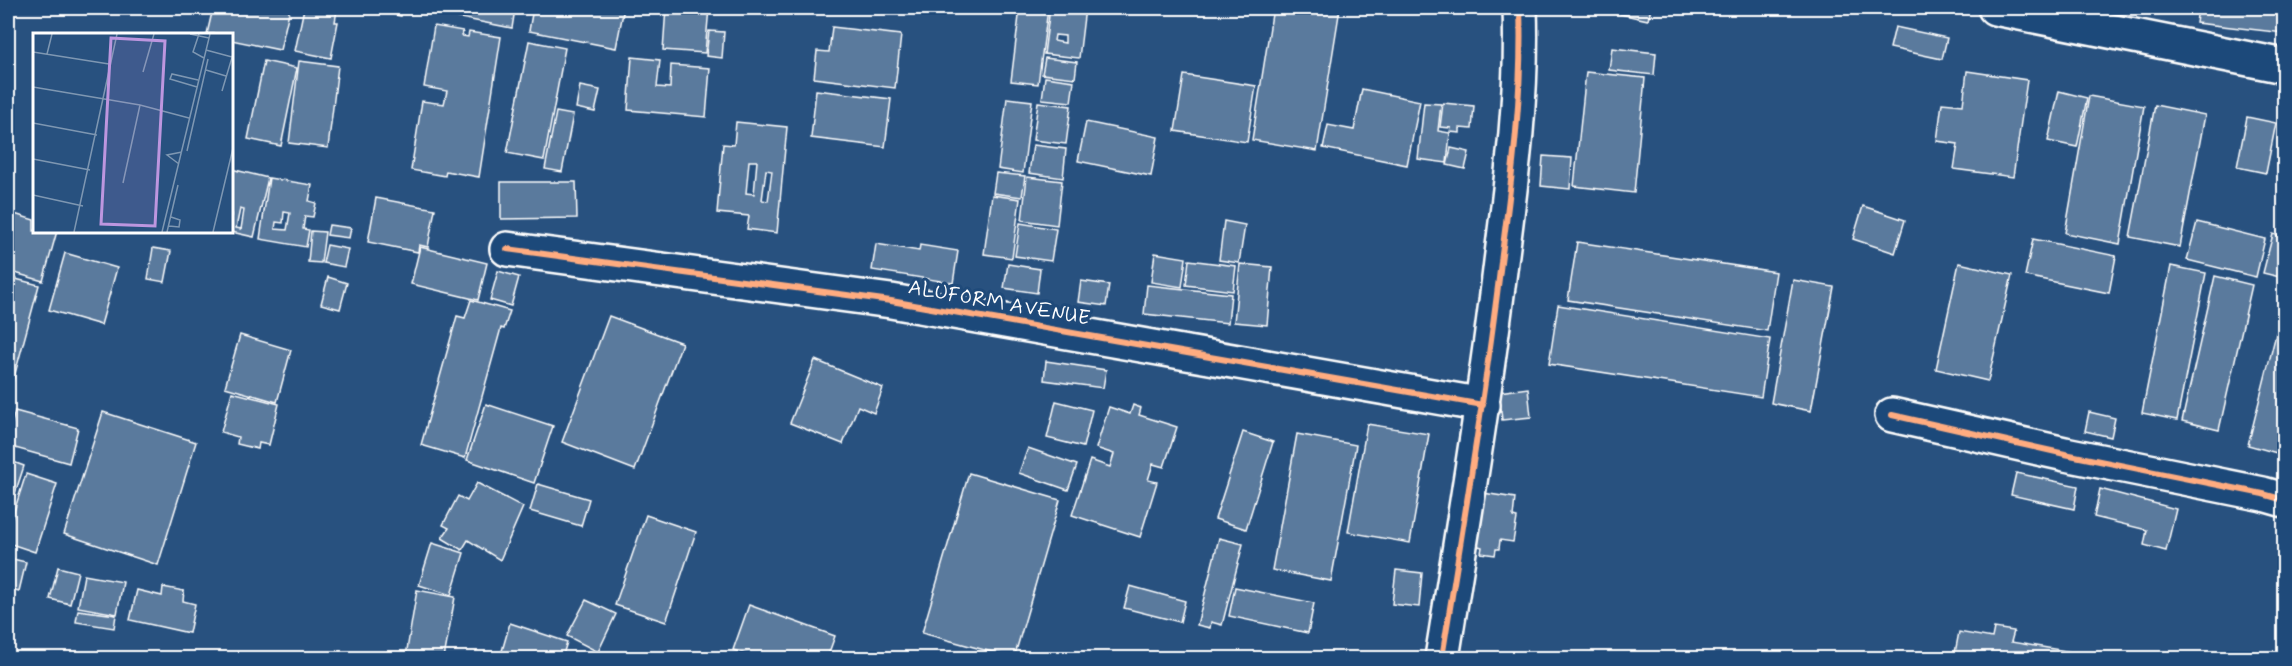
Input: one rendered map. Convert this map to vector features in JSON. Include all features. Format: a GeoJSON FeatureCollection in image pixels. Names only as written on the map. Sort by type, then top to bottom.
{"type":"FeatureCollection","features":[{"type":"Feature","properties":{"kind":"street"},"geometry":{"type":"LineString","coordinates":[[1442,658],[1483,405],[1514,160],[1522,56],[1520,8]]}},
{"type":"Feature","properties":{"kind":"street"},"geometry":{"type":"LineString","coordinates":[[1995,8],[2284,66]]}},
{"type":"Feature","properties":{"kind":"street","name":"ALUFORM AVENUE"},"geometry":{"type":"LineString","coordinates":[[507,249],[891,301],[1483,405]]}},
{"type":"Feature","properties":{"kind":"street"},"geometry":{"type":"LineString","coordinates":[[1892,415],[2284,500]]}},
{"type":"Feature","properties":{"kind":"building"},"geometry":{"type":"Polygon","coordinates":[[[213,8],[290,8],[280,50],[232,40],[232,33],[207,33],[213,8]]]}},
{"type":"Feature","properties":{"kind":"building"},"geometry":{"type":"Polygon","coordinates":[[[304,8],[337,10],[335,22],[338,22],[331,58],[295,51],[304,8]]]}},
{"type":"Feature","properties":{"kind":"building"},"geometry":{"type":"Polygon","coordinates":[[[365,8],[403,8],[401,16],[365,8]]]}},
{"type":"Feature","properties":{"kind":"building"},"geometry":{"type":"Polygon","coordinates":[[[452,8],[524,8],[523,11],[515,9],[512,28],[450,16],[452,8]]]}},
{"type":"Feature","properties":{"kind":"building"},"geometry":{"type":"Polygon","coordinates":[[[533,8],[624,8],[616,48],[529,31],[533,8]]]}},
{"type":"Feature","properties":{"kind":"building"},"geometry":{"type":"Polygon","coordinates":[[[666,8],[709,8],[705,53],[663,50],[666,8]]]}},
{"type":"Feature","properties":{"kind":"building"},"geometry":{"type":"Polygon","coordinates":[[[871,8],[908,8],[907,14],[871,8]]]}},
{"type":"Feature","properties":{"kind":"building"},"geometry":{"type":"Polygon","coordinates":[[[1020,8],[1048,9],[1038,84],[1011,81],[1020,8]]]}},
{"type":"Feature","properties":{"kind":"building"},"geometry":{"type":"Polygon","coordinates":[[[1050,8],[1085,8],[1079,58],[1044,54],[1050,8]],[[1055,35],[1054,41],[1065,43],[1065,36],[1055,35]]]}},
{"type":"Feature","properties":{"kind":"building"},"geometry":{"type":"Polygon","coordinates":[[[1273,8],[1340,8],[1317,151],[1252,140],[1273,8]]]}},
{"type":"Feature","properties":{"kind":"building"},"geometry":{"type":"Polygon","coordinates":[[[1452,8],[1482,8],[1482,12],[1452,8]]]}},
{"type":"Feature","properties":{"kind":"building"},"geometry":{"type":"Polygon","coordinates":[[[1621,8],[1651,8],[1648,20],[1620,14],[1621,8]]]}},
{"type":"Feature","properties":{"kind":"building"},"geometry":{"type":"Polygon","coordinates":[[[2198,8],[2284,8],[2284,33],[2196,23],[2198,8]]]}},
{"type":"Feature","properties":{"kind":"building"},"geometry":{"type":"Polygon","coordinates":[[[434,26],[463,31],[462,36],[468,37],[469,32],[501,37],[479,177],[446,171],[445,176],[411,170],[422,101],[444,104],[447,91],[424,87],[434,26]]]}},
{"type":"Feature","properties":{"kind":"building"},"geometry":{"type":"Polygon","coordinates":[[[832,27],[901,35],[895,88],[814,78],[817,51],[829,52],[832,27]]]}},
{"type":"Feature","properties":{"kind":"building"},"geometry":{"type":"Polygon","coordinates":[[[1895,27],[1947,38],[1942,59],[1890,48],[1895,27]]]}},
{"type":"Feature","properties":{"kind":"building"},"geometry":{"type":"Polygon","coordinates":[[[709,31],[724,32],[722,58],[706,56],[709,31]]]}},
{"type":"Feature","properties":{"kind":"building"},"geometry":{"type":"Polygon","coordinates":[[[529,41],[565,48],[544,160],[507,153],[529,41]]]}},
{"type":"Feature","properties":{"kind":"building"},"geometry":{"type":"Polygon","coordinates":[[[1612,48],[1656,53],[1654,75],[1609,70],[1612,48]]]}},
{"type":"Feature","properties":{"kind":"building"},"geometry":{"type":"Polygon","coordinates":[[[632,57],[660,60],[657,87],[670,88],[671,65],[710,68],[706,117],[628,110],[632,57]]]}},
{"type":"Feature","properties":{"kind":"building"},"geometry":{"type":"Polygon","coordinates":[[[1045,58],[1077,62],[1075,78],[1042,74],[1045,58]]]}},
{"type":"Feature","properties":{"kind":"building"},"geometry":{"type":"Polygon","coordinates":[[[264,61],[297,68],[281,146],[248,139],[264,61]]]}},
{"type":"Feature","properties":{"kind":"building"},"geometry":{"type":"Polygon","coordinates":[[[299,61],[338,66],[328,148],[289,143],[299,61]]]}},
{"type":"Feature","properties":{"kind":"building"},"geometry":{"type":"Polygon","coordinates":[[[1967,71],[2027,80],[2013,177],[1954,169],[1958,144],[1937,141],[1942,103],[1963,105],[1967,71]]]}},
{"type":"Feature","properties":{"kind":"building"},"geometry":{"type":"Polygon","coordinates":[[[1586,72],[1645,78],[1634,193],[1574,186],[1586,72]]]}},
{"type":"Feature","properties":{"kind":"building"},"geometry":{"type":"Polygon","coordinates":[[[1184,75],[1256,86],[1247,142],[1175,131],[1184,75]]]}},
{"type":"Feature","properties":{"kind":"building"},"geometry":{"type":"Polygon","coordinates":[[[1045,77],[1074,81],[1071,102],[1042,99],[1045,77]]]}},
{"type":"Feature","properties":{"kind":"building"},"geometry":{"type":"Polygon","coordinates":[[[580,86],[600,90],[595,112],[576,108],[580,86]]]}},
{"type":"Feature","properties":{"kind":"building"},"geometry":{"type":"Polygon","coordinates":[[[1362,89],[1420,101],[1407,165],[1323,148],[1328,125],[1354,130],[1362,89]]]}},
{"type":"Feature","properties":{"kind":"building"},"geometry":{"type":"Polygon","coordinates":[[[816,90],[891,99],[885,147],[811,138],[816,90]]]}},
{"type":"Feature","properties":{"kind":"building"},"geometry":{"type":"Polygon","coordinates":[[[2059,91],[2087,98],[2077,147],[2048,141],[2059,91]]]}},
{"type":"Feature","properties":{"kind":"building"},"geometry":{"type":"Polygon","coordinates":[[[2089,96],[2144,106],[2120,244],[2065,233],[2089,96]]]}},
{"type":"Feature","properties":{"kind":"building"},"geometry":{"type":"Polygon","coordinates":[[[1007,98],[1032,101],[1023,173],[998,169],[1007,98]]]}},
{"type":"Feature","properties":{"kind":"building"},"geometry":{"type":"Polygon","coordinates":[[[1038,102],[1071,106],[1066,144],[1033,140],[1038,102]]]}},
{"type":"Feature","properties":{"kind":"building"},"geometry":{"type":"Polygon","coordinates":[[[1424,103],[1441,104],[1438,131],[1450,133],[1447,163],[1418,159],[1424,103]]]}},
{"type":"Feature","properties":{"kind":"building"},"geometry":{"type":"Polygon","coordinates":[[[1443,103],[1474,106],[1472,129],[1460,128],[1460,133],[1450,132],[1451,128],[1440,127],[1443,103]]]}},
{"type":"Feature","properties":{"kind":"building"},"geometry":{"type":"Polygon","coordinates":[[[2155,105],[2205,115],[2180,247],[2130,237],[2155,105]]]}},
{"type":"Feature","properties":{"kind":"building"},"geometry":{"type":"Polygon","coordinates":[[[556,112],[573,115],[562,172],[545,169],[556,112]]]}},
{"type":"Feature","properties":{"kind":"building"},"geometry":{"type":"Polygon","coordinates":[[[2247,117],[2276,123],[2266,173],[2237,167],[2247,117]]]}},
{"type":"Feature","properties":{"kind":"building"},"geometry":{"type":"Polygon","coordinates":[[[736,122],[787,127],[777,233],[747,229],[749,216],[717,213],[723,144],[734,145],[736,122]],[[749,161],[746,193],[754,194],[757,161],[749,161]],[[766,170],[762,200],[768,201],[772,171],[766,170]]]}},
{"type":"Feature","properties":{"kind":"building"},"geometry":{"type":"Polygon","coordinates":[[[1086,122],[1158,137],[1151,176],[1078,161],[1086,122]]]}},
{"type":"Feature","properties":{"kind":"building"},"geometry":{"type":"Polygon","coordinates":[[[1033,145],[1066,149],[1063,178],[1029,173],[1033,145]]]}},
{"type":"Feature","properties":{"kind":"building"},"geometry":{"type":"Polygon","coordinates":[[[1451,148],[1469,152],[1465,169],[1447,165],[1451,148]]]}},
{"type":"Feature","properties":{"kind":"building"},"geometry":{"type":"Polygon","coordinates":[[[1543,156],[1572,158],[1570,189],[1541,186],[1543,156]]]}},
{"type":"Feature","properties":{"kind":"building"},"geometry":{"type":"Polygon","coordinates":[[[232,169],[268,178],[254,237],[232,232],[232,169]],[[240,209],[236,228],[241,229],[244,210],[240,209]]]}},
{"type":"Feature","properties":{"kind":"building"},"geometry":{"type":"Polygon","coordinates":[[[996,173],[1025,176],[1022,197],[993,193],[996,173]]]}},
{"type":"Feature","properties":{"kind":"building"},"geometry":{"type":"Polygon","coordinates":[[[1027,177],[1062,181],[1057,225],[1022,220],[1027,177]]]}},
{"type":"Feature","properties":{"kind":"building"},"geometry":{"type":"Polygon","coordinates":[[[269,178],[312,185],[309,201],[316,203],[313,217],[305,216],[303,229],[309,230],[306,247],[260,239],[269,178]],[[284,212],[283,223],[276,222],[275,229],[287,230],[290,213],[284,212]]]}},
{"type":"Feature","properties":{"kind":"building"},"geometry":{"type":"Polygon","coordinates":[[[501,182],[576,182],[577,218],[501,219],[501,182]]]}},
{"type":"Feature","properties":{"kind":"building"},"geometry":{"type":"Polygon","coordinates":[[[992,195],[1020,199],[1012,258],[984,254],[992,195]]]}},
{"type":"Feature","properties":{"kind":"building"},"geometry":{"type":"Polygon","coordinates":[[[376,198],[435,209],[428,247],[419,245],[418,252],[368,242],[376,198]]]}},
{"type":"Feature","properties":{"kind":"building"},"geometry":{"type":"Polygon","coordinates":[[[1863,206],[1905,220],[1895,253],[1853,239],[1863,206]]]}},
{"type":"Feature","properties":{"kind":"building"},"geometry":{"type":"Polygon","coordinates":[[[8,212],[33,220],[33,232],[57,232],[43,281],[8,271],[8,212]]]}},
{"type":"Feature","properties":{"kind":"building"},"geometry":{"type":"Polygon","coordinates":[[[1224,221],[1245,225],[1239,263],[1219,260],[1224,221]]]}},
{"type":"Feature","properties":{"kind":"building"},"geometry":{"type":"Polygon","coordinates":[[[2197,222],[2265,239],[2256,277],[2187,260],[2197,222]]]}},
{"type":"Feature","properties":{"kind":"building"},"geometry":{"type":"Polygon","coordinates":[[[1020,223],[1056,229],[1051,261],[1015,256],[1020,223]]]}},
{"type":"Feature","properties":{"kind":"building"},"geometry":{"type":"Polygon","coordinates":[[[329,225],[351,228],[349,238],[327,235],[329,225]]]}},
{"type":"Feature","properties":{"kind":"building"},"geometry":{"type":"Polygon","coordinates":[[[311,231],[325,232],[321,263],[308,262],[311,231]]]}},
{"type":"Feature","properties":{"kind":"building"},"geometry":{"type":"Polygon","coordinates":[[[2273,234],[2284,237],[2284,278],[2263,273],[2273,234]]]}},
{"type":"Feature","properties":{"kind":"building"},"geometry":{"type":"Polygon","coordinates":[[[2033,239],[2116,256],[2109,293],[2025,276],[2033,239]]]}},
{"type":"Feature","properties":{"kind":"building"},"geometry":{"type":"Polygon","coordinates":[[[1577,242],[1776,272],[1767,331],[1568,300],[1577,242]]]}},
{"type":"Feature","properties":{"kind":"building"},"geometry":{"type":"Polygon","coordinates":[[[876,244],[919,251],[920,245],[958,251],[953,283],[872,270],[876,244]]]}},
{"type":"Feature","properties":{"kind":"building"},"geometry":{"type":"Polygon","coordinates":[[[327,245],[348,249],[344,267],[323,263],[327,245]]]}},
{"type":"Feature","properties":{"kind":"building"},"geometry":{"type":"Polygon","coordinates":[[[420,247],[487,263],[478,300],[411,284],[420,247]]]}},
{"type":"Feature","properties":{"kind":"building"},"geometry":{"type":"Polygon","coordinates":[[[153,248],[171,251],[165,282],[148,279],[153,248]]]}},
{"type":"Feature","properties":{"kind":"building"},"geometry":{"type":"Polygon","coordinates":[[[65,253],[117,268],[101,325],[49,310],[65,253]]]}},
{"type":"Feature","properties":{"kind":"building"},"geometry":{"type":"Polygon","coordinates":[[[1155,253],[1186,258],[1182,287],[1151,282],[1155,253]]]}},
{"type":"Feature","properties":{"kind":"building"},"geometry":{"type":"Polygon","coordinates":[[[1189,260],[1236,266],[1233,291],[1186,285],[1189,260]]]}},
{"type":"Feature","properties":{"kind":"building"},"geometry":{"type":"Polygon","coordinates":[[[1959,263],[2012,275],[1988,381],[1936,369],[1959,263]]]}},
{"type":"Feature","properties":{"kind":"building"},"geometry":{"type":"Polygon","coordinates":[[[1008,264],[1040,269],[1037,293],[1004,288],[1008,264]]]}},
{"type":"Feature","properties":{"kind":"building"},"geometry":{"type":"Polygon","coordinates":[[[1240,264],[1272,267],[1267,325],[1234,322],[1240,264]]]}},
{"type":"Feature","properties":{"kind":"building"},"geometry":{"type":"Polygon","coordinates":[[[2171,266],[2206,273],[2177,420],[2142,413],[2171,266]]]}},
{"type":"Feature","properties":{"kind":"building"},"geometry":{"type":"Polygon","coordinates":[[[498,271],[519,277],[511,306],[490,300],[498,271]]]}},
{"type":"Feature","properties":{"kind":"building"},"geometry":{"type":"Polygon","coordinates":[[[2215,276],[2252,285],[2219,430],[2182,421],[2215,276]]]}},
{"type":"Feature","properties":{"kind":"building"},"geometry":{"type":"Polygon","coordinates":[[[8,277],[39,285],[13,381],[8,379],[8,277]]]}},
{"type":"Feature","properties":{"kind":"building"},"geometry":{"type":"Polygon","coordinates":[[[328,277],[347,283],[340,309],[321,304],[328,277]]]}},
{"type":"Feature","properties":{"kind":"building"},"geometry":{"type":"Polygon","coordinates":[[[1793,280],[1834,287],[1811,411],[1771,403],[1793,280]]]}},
{"type":"Feature","properties":{"kind":"building"},"geometry":{"type":"Polygon","coordinates":[[[1081,281],[1109,285],[1106,306],[1078,302],[1081,281]]]}},
{"type":"Feature","properties":{"kind":"building"},"geometry":{"type":"Polygon","coordinates":[[[1147,285],[1231,294],[1228,323],[1144,314],[1147,285]]]}},
{"type":"Feature","properties":{"kind":"building"},"geometry":{"type":"Polygon","coordinates":[[[471,300],[510,311],[504,329],[501,328],[465,458],[421,445],[457,316],[465,318],[471,300]]]}},
{"type":"Feature","properties":{"kind":"building"},"geometry":{"type":"Polygon","coordinates":[[[1558,305],[1770,339],[1761,397],[1549,364],[1558,305]]]}},
{"type":"Feature","properties":{"kind":"building"},"geometry":{"type":"Polygon","coordinates":[[[609,316],[682,343],[635,470],[562,442],[609,316]]]}},
{"type":"Feature","properties":{"kind":"building"},"geometry":{"type":"Polygon","coordinates":[[[2278,326],[2284,327],[2284,455],[2248,445],[2278,326]]]}},
{"type":"Feature","properties":{"kind":"building"},"geometry":{"type":"Polygon","coordinates":[[[240,335],[291,350],[277,402],[225,387],[240,335]]]}},
{"type":"Feature","properties":{"kind":"building"},"geometry":{"type":"Polygon","coordinates":[[[815,360],[883,388],[874,413],[858,406],[843,444],[790,423],[815,360]]]}},
{"type":"Feature","properties":{"kind":"building"},"geometry":{"type":"Polygon","coordinates":[[[1046,361],[1106,370],[1103,388],[1044,380],[1046,361]]]}},
{"type":"Feature","properties":{"kind":"building"},"geometry":{"type":"Polygon","coordinates":[[[1528,388],[1531,417],[1502,420],[1499,392],[1528,388]]]}},
{"type":"Feature","properties":{"kind":"building"},"geometry":{"type":"Polygon","coordinates":[[[232,392],[279,404],[269,445],[259,443],[258,449],[237,444],[238,437],[221,432],[232,392]]]}},
{"type":"Feature","properties":{"kind":"building"},"geometry":{"type":"Polygon","coordinates":[[[1056,401],[1092,410],[1083,447],[1047,438],[1056,401]]]}},
{"type":"Feature","properties":{"kind":"building"},"geometry":{"type":"Polygon","coordinates":[[[486,404],[553,426],[534,483],[467,460],[486,404]]]}},
{"type":"Feature","properties":{"kind":"building"},"geometry":{"type":"Polygon","coordinates":[[[1133,405],[1141,408],[1139,415],[1177,427],[1164,467],[1153,464],[1148,480],[1157,482],[1140,537],[1072,515],[1090,460],[1110,467],[1114,454],[1096,448],[1109,407],[1130,414],[1133,405]]]}},
{"type":"Feature","properties":{"kind":"building"},"geometry":{"type":"Polygon","coordinates":[[[15,411],[78,428],[69,463],[8,446],[15,411]]]}},
{"type":"Feature","properties":{"kind":"building"},"geometry":{"type":"Polygon","coordinates":[[[103,412],[196,442],[158,565],[64,534],[103,412]]]}},
{"type":"Feature","properties":{"kind":"building"},"geometry":{"type":"Polygon","coordinates":[[[2089,412],[2115,418],[2111,437],[2085,431],[2089,412]]]}},
{"type":"Feature","properties":{"kind":"building"},"geometry":{"type":"Polygon","coordinates":[[[1367,424],[1429,434],[1410,543],[1348,532],[1367,424]]]}},
{"type":"Feature","properties":{"kind":"building"},"geometry":{"type":"Polygon","coordinates":[[[1243,432],[1273,442],[1246,529],[1215,519],[1243,432]]]}},
{"type":"Feature","properties":{"kind":"building"},"geometry":{"type":"Polygon","coordinates":[[[1297,434],[1356,445],[1331,581],[1272,570],[1297,434]]]}},
{"type":"Feature","properties":{"kind":"building"},"geometry":{"type":"Polygon","coordinates":[[[1028,448],[1077,465],[1068,490],[1019,473],[1028,448]]]}},
{"type":"Feature","properties":{"kind":"building"},"geometry":{"type":"Polygon","coordinates":[[[8,460],[24,466],[8,515],[8,460]]]}},
{"type":"Feature","properties":{"kind":"building"},"geometry":{"type":"Polygon","coordinates":[[[969,473],[1060,500],[1014,658],[922,633],[969,473]]]}},
{"type":"Feature","properties":{"kind":"building"},"geometry":{"type":"Polygon","coordinates":[[[2016,473],[2078,486],[2074,509],[2011,495],[2016,473]]]}},
{"type":"Feature","properties":{"kind":"building"},"geometry":{"type":"Polygon","coordinates":[[[26,474],[57,484],[35,552],[8,543],[8,530],[26,474]]]}},
{"type":"Feature","properties":{"kind":"building"},"geometry":{"type":"Polygon","coordinates":[[[477,483],[523,507],[500,560],[468,540],[462,550],[442,538],[449,528],[443,525],[458,496],[467,501],[477,483]]]}},
{"type":"Feature","properties":{"kind":"building"},"geometry":{"type":"Polygon","coordinates":[[[538,484],[589,499],[581,526],[530,511],[538,484]]]}},
{"type":"Feature","properties":{"kind":"building"},"geometry":{"type":"Polygon","coordinates":[[[2100,489],[2176,509],[2166,551],[2144,545],[2147,530],[2094,517],[2100,489]]]}},
{"type":"Feature","properties":{"kind":"building"},"geometry":{"type":"Polygon","coordinates":[[[1483,493],[1515,498],[1513,517],[1517,518],[1513,542],[1500,540],[1499,549],[1496,549],[1495,555],[1481,553],[1482,547],[1475,545],[1483,493]]]}},
{"type":"Feature","properties":{"kind":"building"},"geometry":{"type":"Polygon","coordinates":[[[646,515],[696,532],[666,622],[615,605],[646,515]]]}},
{"type":"Feature","properties":{"kind":"building"},"geometry":{"type":"Polygon","coordinates":[[[1219,538],[1243,544],[1222,625],[1211,622],[1210,628],[1197,625],[1219,538]]]}},
{"type":"Feature","properties":{"kind":"building"},"geometry":{"type":"Polygon","coordinates":[[[432,543],[464,553],[451,595],[419,585],[432,543]]]}},
{"type":"Feature","properties":{"kind":"building"},"geometry":{"type":"Polygon","coordinates":[[[8,558],[26,562],[19,591],[8,588],[8,558]]]}},
{"type":"Feature","properties":{"kind":"building"},"geometry":{"type":"Polygon","coordinates":[[[58,567],[78,572],[70,604],[50,599],[58,567]]]}},
{"type":"Feature","properties":{"kind":"building"},"geometry":{"type":"Polygon","coordinates":[[[1396,570],[1422,573],[1419,607],[1392,604],[1396,570]]]}},
{"type":"Feature","properties":{"kind":"building"},"geometry":{"type":"Polygon","coordinates":[[[84,575],[123,582],[117,614],[78,607],[84,575]]]}},
{"type":"Feature","properties":{"kind":"building"},"geometry":{"type":"Polygon","coordinates":[[[1130,586],[1185,601],[1180,622],[1124,608],[1130,586]]]}},
{"type":"Feature","properties":{"kind":"building"},"geometry":{"type":"Polygon","coordinates":[[[163,587],[184,591],[183,601],[195,604],[189,633],[130,620],[137,590],[162,596],[163,587]]]}},
{"type":"Feature","properties":{"kind":"building"},"geometry":{"type":"Polygon","coordinates":[[[1235,587],[1314,603],[1308,633],[1229,616],[1235,587]]]}},
{"type":"Feature","properties":{"kind":"building"},"geometry":{"type":"Polygon","coordinates":[[[417,590],[455,597],[444,658],[406,656],[417,590]]]}},
{"type":"Feature","properties":{"kind":"building"},"geometry":{"type":"Polygon","coordinates":[[[586,600],[616,614],[598,652],[567,636],[586,600]]]}},
{"type":"Feature","properties":{"kind":"building"},"geometry":{"type":"Polygon","coordinates":[[[749,605],[835,636],[827,658],[758,658],[733,650],[749,605]]]}},
{"type":"Feature","properties":{"kind":"building"},"geometry":{"type":"Polygon","coordinates":[[[78,610],[116,615],[114,628],[76,622],[78,610]]]}},
{"type":"Feature","properties":{"kind":"building"},"geometry":{"type":"Polygon","coordinates":[[[510,623],[567,642],[562,658],[500,658],[510,623]]]}},
{"type":"Feature","properties":{"kind":"building"},"geometry":{"type":"Polygon","coordinates":[[[1994,628],[2014,631],[2011,642],[2108,658],[1954,658],[1959,632],[1992,638],[1994,628]]]}},
{"type":"Feature","properties":{"kind":"building"},"geometry":{"type":"Polygon","coordinates":[[[1154,653],[1175,658],[1152,658],[1154,653]]]}},
{"type":"Feature","properties":{"kind":"cycle path"},"geometry":{"type":"LineString","coordinates":[[1442,658],[1481,411],[1509,198],[1520,72],[1520,8]]}},
{"type":"Feature","properties":{"kind":"cycle path"},"geometry":{"type":"LineString","coordinates":[[507,249],[891,301],[1483,405]]}},
{"type":"Feature","properties":{"kind":"cycle path"},"geometry":{"type":"LineString","coordinates":[[1892,415],[2284,500]]}}]}
